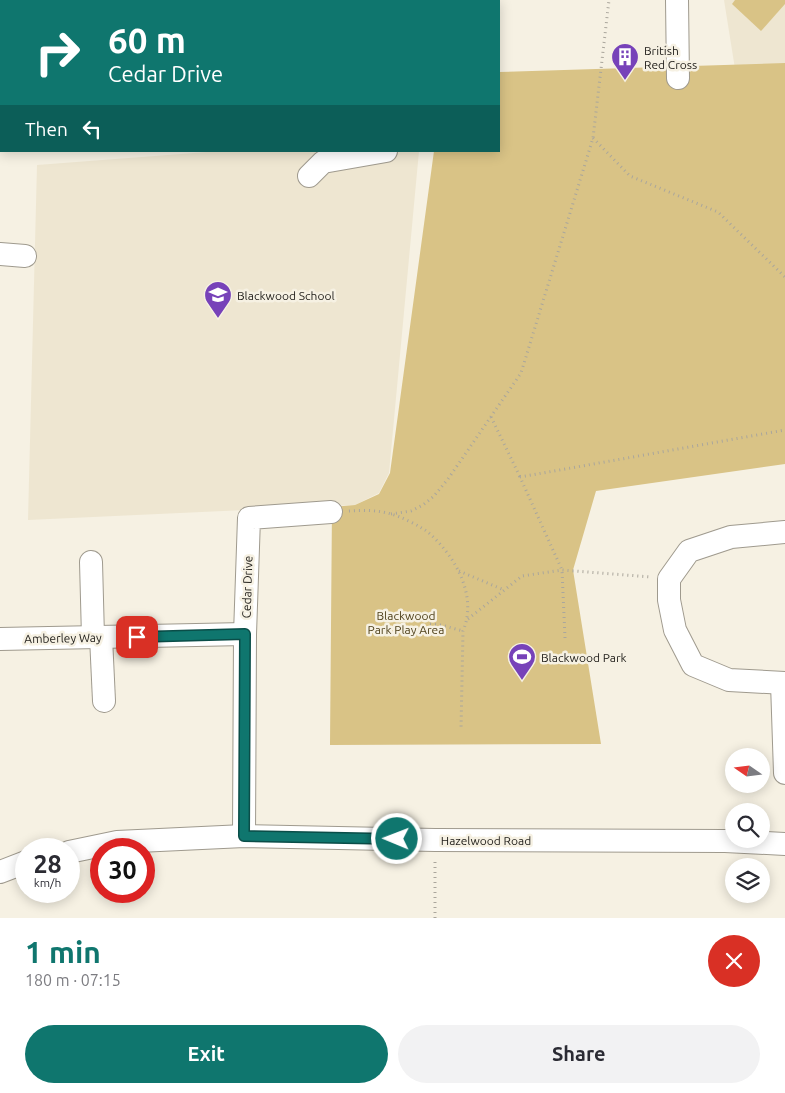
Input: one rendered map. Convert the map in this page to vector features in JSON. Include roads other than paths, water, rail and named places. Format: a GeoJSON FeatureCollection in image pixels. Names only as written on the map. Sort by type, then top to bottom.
{"type":"FeatureCollection","features":[{"type":"Feature","properties":{"kind":"street"},"geometry":{"type":"LineString","coordinates":[[677,0],[678,78]]}},
{"type":"Feature","properties":{"kind":"street"},"geometry":{"type":"LineString","coordinates":[[309,176],[323,162],[380,152]]}},
{"type":"Feature","properties":{"kind":"street"},"geometry":{"type":"LineString","coordinates":[[0,254],[26,256]]}},
{"type":"Feature","properties":{"kind":"street","name":"Cedar Drive"},"geometry":{"type":"LineString","coordinates":[[244,836],[245,634],[249,518],[331,512]]}},
{"type":"Feature","properties":{"kind":"street"},"geometry":{"type":"LineString","coordinates":[[785,532],[730,537],[689,551],[669,578],[668,600],[675,630],[693,665],[729,680],[784,683],[785,773]]}},
{"type":"Feature","properties":{"kind":"street"},"geometry":{"type":"LineString","coordinates":[[90,562],[104,701]]}},
{"type":"Feature","properties":{"kind":"street","name":"Amberley Way"},"geometry":{"type":"LineString","coordinates":[[0,639],[245,634]]}},
{"type":"Feature","properties":{"kind":"street","name":"Hazelwood Road"},"geometry":{"type":"LineString","coordinates":[[80,850],[117,842],[244,836],[435,840],[725,841],[785,844]]}},
{"type":"Feature","properties":{"kind":"street"},"geometry":{"type":"LineString","coordinates":[[0,872],[15,866]]}},
{"type":"Feature","properties":{"kind":"place","name":"British Red Cross"},"geometry":{"type":"Point","coordinates":[625,81]}},
{"type":"Feature","properties":{"kind":"place","name":"Blackwood School"},"geometry":{"type":"Point","coordinates":[218,319]}},
{"type":"Feature","properties":{"kind":"place","name":"Blackwood Park"},"geometry":{"type":"Point","coordinates":[522,681]}},
{"type":"Feature","properties":{"kind":"park label","name":"Blackwood Park Play Area"},"geometry":{"type":"Point","coordinates":[406,622]}}]}
